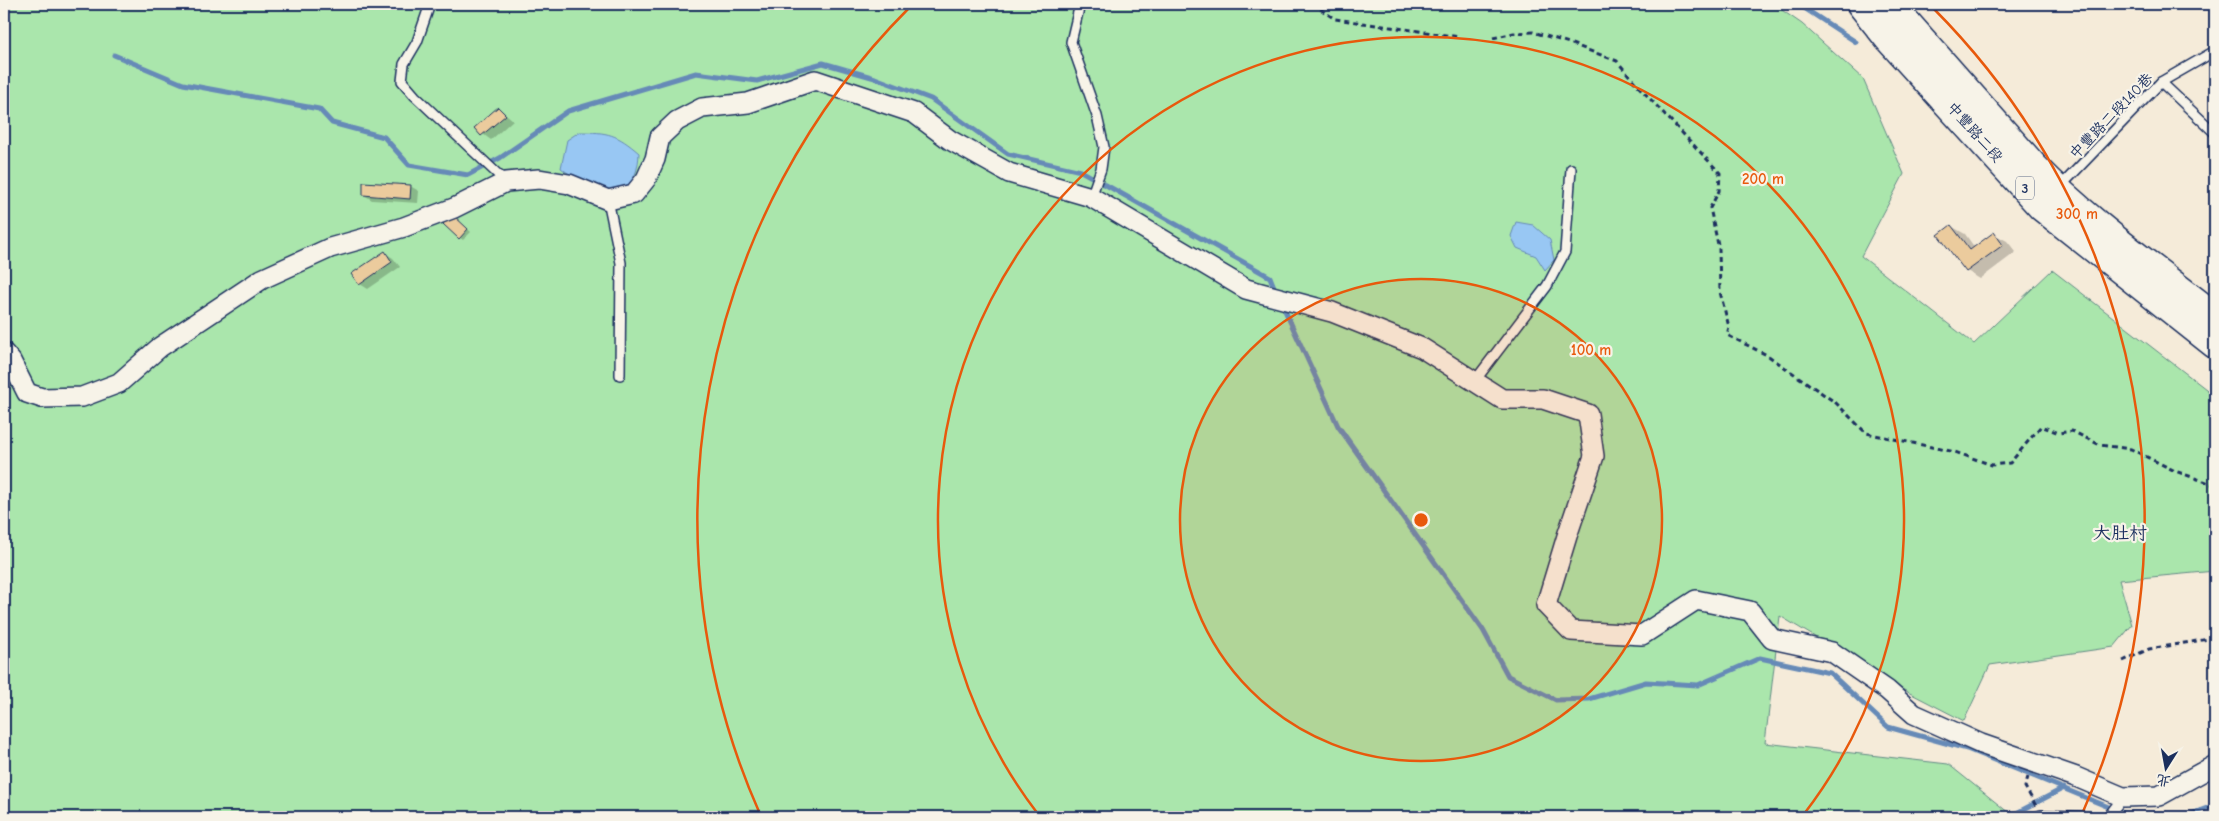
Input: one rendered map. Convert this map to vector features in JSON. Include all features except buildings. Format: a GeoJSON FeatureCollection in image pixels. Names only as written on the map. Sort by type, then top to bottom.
{"type":"FeatureCollection","features":[{"type":"Feature","properties":{"kind":"main road","name":"中豐路二段"},"geometry":{"type":"LineString","coordinates":[[1861,4],[1889,39],[2080,211],[2215,317]]}},
{"type":"Feature","properties":{"kind":"main road","name":"中豐路二段"},"geometry":{"type":"LineString","coordinates":[[1890,4],[2042,207],[2215,344]]}},
{"type":"Feature","properties":{"kind":"street"},"geometry":{"type":"LineString","coordinates":[[4,353],[11,361],[27,393],[42,398],[82,397],[119,383],[160,347],[262,279],[330,248],[404,227],[454,208],[501,177],[539,179],[569,184],[608,200],[634,194],[646,179],[652,166],[660,137],[677,121],[702,108],[748,103],[816,80],[914,113],[950,140],[1009,172],[1091,197],[1246,289],[1332,312],[1422,348],[1502,399],[1543,400],[1588,414],[1594,456],[1546,605],[1571,631],[1642,635],[1696,600],[1750,611],[1772,640],[1832,652],[1888,690],[1914,714],[1980,744],[2076,777],[2123,797],[2159,796],[2215,765]]}},
{"type":"Feature","properties":{"kind":"lane"},"geometry":{"type":"LineString","coordinates":[[427,4],[428,10],[417,42],[404,64],[402,81],[415,96],[501,177]]}},
{"type":"Feature","properties":{"kind":"lane"},"geometry":{"type":"LineString","coordinates":[[1080,4],[1072,42],[1097,116],[1104,147],[1101,169],[1091,197]]}},
{"type":"Feature","properties":{"kind":"lane","name":"中豐路二段140巷"},"geometry":{"type":"LineString","coordinates":[[2057,190],[2161,82],[2215,51]]}},
{"type":"Feature","properties":{"kind":"lane"},"geometry":{"type":"LineString","coordinates":[[2161,82],[2215,133]]}},
{"type":"Feature","properties":{"kind":"lane"},"geometry":{"type":"LineString","coordinates":[[1474,382],[1547,286],[1565,252],[1571,169]]}},
{"type":"Feature","properties":{"kind":"lane"},"geometry":{"type":"LineString","coordinates":[[608,200],[621,263],[620,374]]}},
{"type":"Feature","properties":{"kind":"lane"},"geometry":{"type":"LineString","coordinates":[[2108,817],[2123,797]]}},
{"type":"Feature","properties":{"kind":"lane"},"geometry":{"type":"LineString","coordinates":[[2039,816],[2095,817]]}},
{"type":"Feature","properties":{"kind":"path"},"geometry":{"type":"LineString","coordinates":[[1313,4],[1335,19],[1460,37]]}},
{"type":"Feature","properties":{"kind":"path"},"geometry":{"type":"LineString","coordinates":[[1493,38],[1514,33],[1533,32],[1617,61],[1720,173],[1718,191],[1710,208],[1719,250],[1720,292],[1729,327],[1727,335],[1767,355],[1836,403],[1866,433],[1955,452],[1992,464],[2010,464],[2041,426],[2059,433],[2072,431],[2100,445],[2131,449],[2175,471],[2215,485]]}},
{"type":"Feature","properties":{"kind":"path"},"geometry":{"type":"LineString","coordinates":[[2122,661],[2149,649],[2215,638]]}},
{"type":"Feature","properties":{"kind":"path"},"geometry":{"type":"LineString","coordinates":[[2032,762],[2025,787],[2039,816]]}},
{"type":"Feature","properties":{"kind":"green space"},"geometry":{"type":"Polygon","coordinates":[[[4,4],[1773,4],[1802,24],[1863,79],[1904,174],[1861,256],[1974,344],[2052,270],[2215,396],[2215,571],[2119,580],[2132,625],[2114,647],[1990,665],[1964,721],[1898,687],[1780,616],[1765,743],[1948,764],[2014,817],[4,817],[4,4]]]}},
{"type":"Feature","properties":{"kind":"water"},"geometry":{"type":"Polygon","coordinates":[[[579,132],[612,135],[639,153],[636,171],[630,183],[621,189],[598,188],[561,168],[567,140],[579,132]]]}},
{"type":"Feature","properties":{"kind":"water"},"geometry":{"type":"Polygon","coordinates":[[[1516,222],[1533,225],[1550,240],[1554,260],[1545,270],[1536,256],[1517,248],[1511,236],[1516,222]]]}},
{"type":"Feature","properties":{"kind":"waterway"},"geometry":{"type":"LineString","coordinates":[[1798,4],[1856,42]]}},
{"type":"Feature","properties":{"kind":"waterway"},"geometry":{"type":"LineString","coordinates":[[114,55],[183,84],[319,109],[332,123],[384,137],[409,165],[468,175],[500,158],[568,111],[696,73],[757,81],[823,63],[875,78],[931,99],[1008,154],[1081,171],[1270,277],[1276,292]]}},
{"type":"Feature","properties":{"kind":"waterway"},"geometry":{"type":"LineString","coordinates":[[1282,304],[1338,426],[1483,630],[1508,676],[1556,700],[1589,699],[1646,682],[1698,685],[1760,658],[1830,673],[1888,727],[1967,749],[2133,817]]}},
{"type":"Feature","properties":{"kind":"waterway"},"geometry":{"type":"LineString","coordinates":[[2009,817],[2064,788]]}},
{"type":"Feature","properties":{"kind":"waterway"},"geometry":{"type":"LineString","coordinates":[[2183,817],[2215,805]]}},
{"type":"Feature","properties":{"kind":"district","name":"大肚村"},"geometry":{"type":"Point","coordinates":[2120,533]}}]}
